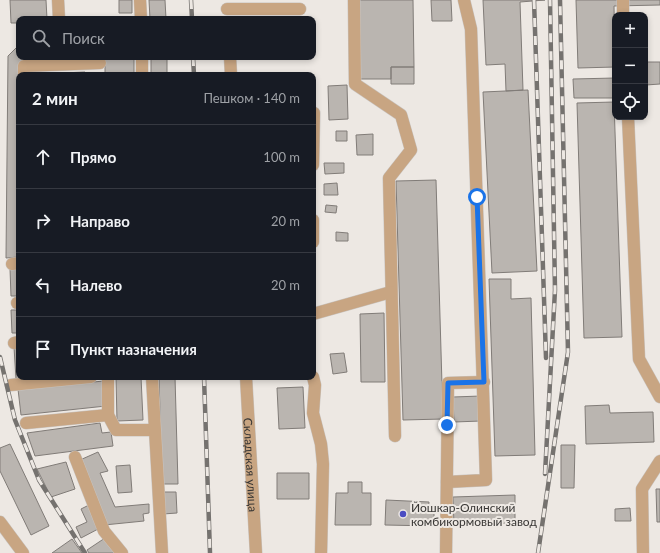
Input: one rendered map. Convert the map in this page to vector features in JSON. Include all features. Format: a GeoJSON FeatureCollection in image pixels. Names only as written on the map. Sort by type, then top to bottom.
{"type":"FeatureCollection","features":[{"type":"Feature","properties":{"kind":"street"},"geometry":{"type":"LineString","coordinates":[[58,0],[59,16]]}},
{"type":"Feature","properties":{"kind":"street"},"geometry":{"type":"LineString","coordinates":[[140,0],[141,16]]}},
{"type":"Feature","properties":{"kind":"street"},"geometry":{"type":"LineString","coordinates":[[354,0],[355,84],[401,115],[411,150],[389,178],[395,436]]}},
{"type":"Feature","properties":{"kind":"street"},"geometry":{"type":"LineString","coordinates":[[447,482],[486,480],[484,382],[471,29],[464,0]]}},
{"type":"Feature","properties":{"kind":"street"},"geometry":{"type":"LineString","coordinates":[[623,0],[623,12]]}},
{"type":"Feature","properties":{"kind":"street"},"geometry":{"type":"LineString","coordinates":[[227,9],[300,9]]}},
{"type":"Feature","properties":{"kind":"street"},"geometry":{"type":"LineString","coordinates":[[142,60],[142,72]]}},
{"type":"Feature","properties":{"kind":"street"},"geometry":{"type":"LineString","coordinates":[[230,60],[231,72]]}},
{"type":"Feature","properties":{"kind":"street"},"geometry":{"type":"LineString","coordinates":[[24,72],[24,66],[58,70],[101,65]]}},
{"type":"Feature","properties":{"kind":"street"},"geometry":{"type":"LineString","coordinates":[[628,120],[639,359],[660,397]]}},
{"type":"Feature","properties":{"kind":"street"},"geometry":{"type":"LineString","coordinates":[[316,313],[392,292]]}},
{"type":"Feature","properties":{"kind":"street"},"geometry":{"type":"LineString","coordinates":[[10,386],[63,380]]}},
{"type":"Feature","properties":{"kind":"street"},"geometry":{"type":"LineString","coordinates":[[108,380],[108,414],[116,430],[154,430]]}},
{"type":"Feature","properties":{"kind":"street"},"geometry":{"type":"LineString","coordinates":[[152,380],[162,553]]}},
{"type":"Feature","properties":{"kind":"street","name":"Складская улица"},"geometry":{"type":"LineString","coordinates":[[246,380],[256,553]]}},
{"type":"Feature","properties":{"kind":"street"},"geometry":{"type":"LineString","coordinates":[[314,380],[315,386],[313,413],[321,444],[322,464],[321,553]]}},
{"type":"Feature","properties":{"kind":"street"},"geometry":{"type":"LineString","coordinates":[[446,553],[448,383],[484,382]]}},
{"type":"Feature","properties":{"kind":"street"},"geometry":{"type":"LineString","coordinates":[[26,423],[108,414]]}},
{"type":"Feature","properties":{"kind":"street"},"geometry":{"type":"LineString","coordinates":[[75,457],[104,531],[122,553]]}},
{"type":"Feature","properties":{"kind":"street"},"geometry":{"type":"LineString","coordinates":[[643,553],[642,489],[660,461]]}},
{"type":"Feature","properties":{"kind":"street"},"geometry":{"type":"LineString","coordinates":[[0,522],[23,553]]}},
{"type":"Feature","properties":{"kind":"building"},"geometry":{"type":"Polygon","coordinates":[[[10,0],[46,0],[47,16],[16,16],[16,23],[11,23],[10,0]]]}},
{"type":"Feature","properties":{"kind":"building"},"geometry":{"type":"Polygon","coordinates":[[[119,0],[132,0],[132,13],[119,13],[119,0]]]}},
{"type":"Feature","properties":{"kind":"building"},"geometry":{"type":"Polygon","coordinates":[[[149,0],[165,0],[166,16],[150,16],[149,0]]]}},
{"type":"Feature","properties":{"kind":"building"},"geometry":{"type":"Polygon","coordinates":[[[358,0],[413,0],[414,67],[391,67],[391,79],[359,79],[358,0]]]}},
{"type":"Feature","properties":{"kind":"building"},"geometry":{"type":"Polygon","coordinates":[[[431,0],[451,0],[452,21],[432,21],[431,0]]]}},
{"type":"Feature","properties":{"kind":"building"},"geometry":{"type":"Polygon","coordinates":[[[483,0],[545,0],[520,2],[523,90],[506,91],[505,64],[486,65],[483,0]]]}},
{"type":"Feature","properties":{"kind":"building"},"geometry":{"type":"Polygon","coordinates":[[[576,0],[660,0],[660,5],[614,6],[614,12],[612,12],[612,67],[578,68],[576,0]]]}},
{"type":"Feature","properties":{"kind":"building"},"geometry":{"type":"Polygon","coordinates":[[[16,48],[16,60],[24,60],[19,67],[19,72],[16,72],[16,257],[6,258],[8,56],[16,48]]]}},
{"type":"Feature","properties":{"kind":"building"},"geometry":{"type":"Polygon","coordinates":[[[105,60],[134,60],[134,72],[105,72],[105,60]]]}},
{"type":"Feature","properties":{"kind":"building"},"geometry":{"type":"Polygon","coordinates":[[[151,60],[167,60],[167,72],[151,72],[151,60]]]}},
{"type":"Feature","properties":{"kind":"building"},"geometry":{"type":"Polygon","coordinates":[[[648,62],[660,62],[660,84],[648,85],[648,62]]]}},
{"type":"Feature","properties":{"kind":"building"},"geometry":{"type":"Polygon","coordinates":[[[391,67],[414,67],[414,84],[391,84],[391,67]]]}},
{"type":"Feature","properties":{"kind":"building"},"geometry":{"type":"Polygon","coordinates":[[[612,78],[612,98],[574,98],[573,79],[612,78]]]}},
{"type":"Feature","properties":{"kind":"building"},"geometry":{"type":"Polygon","coordinates":[[[347,85],[348,119],[329,120],[328,86],[347,85]]]}},
{"type":"Feature","properties":{"kind":"building"},"geometry":{"type":"Polygon","coordinates":[[[528,90],[537,271],[492,273],[483,92],[528,90]]]}},
{"type":"Feature","properties":{"kind":"building"},"geometry":{"type":"Polygon","coordinates":[[[612,102],[612,120],[615,120],[622,337],[584,338],[577,103],[612,102]]]}},
{"type":"Feature","properties":{"kind":"building"},"geometry":{"type":"Polygon","coordinates":[[[336,131],[347,131],[347,141],[336,141],[336,131]]]}},
{"type":"Feature","properties":{"kind":"building"},"geometry":{"type":"Polygon","coordinates":[[[373,134],[373,155],[357,155],[356,135],[373,134]]]}},
{"type":"Feature","properties":{"kind":"building"},"geometry":{"type":"Polygon","coordinates":[[[324,163],[344,163],[344,173],[325,174],[324,163]]]}},
{"type":"Feature","properties":{"kind":"building"},"geometry":{"type":"Polygon","coordinates":[[[436,180],[443,419],[403,420],[396,181],[436,180]]]}},
{"type":"Feature","properties":{"kind":"building"},"geometry":{"type":"Polygon","coordinates":[[[337,183],[338,195],[324,195],[324,184],[337,183]]]}},
{"type":"Feature","properties":{"kind":"building"},"geometry":{"type":"Polygon","coordinates":[[[326,205],[337,206],[336,213],[325,212],[326,205]]]}},
{"type":"Feature","properties":{"kind":"building"},"geometry":{"type":"Polygon","coordinates":[[[336,232],[348,233],[348,241],[336,241],[336,232]]]}},
{"type":"Feature","properties":{"kind":"building"},"geometry":{"type":"Polygon","coordinates":[[[16,268],[16,296],[11,296],[10,269],[16,268]]]}},
{"type":"Feature","properties":{"kind":"building"},"geometry":{"type":"Polygon","coordinates":[[[489,279],[511,279],[511,299],[531,298],[535,455],[495,456],[489,279]]]}},
{"type":"Feature","properties":{"kind":"building"},"geometry":{"type":"Polygon","coordinates":[[[11,310],[16,310],[16,333],[12,333],[11,310]]]}},
{"type":"Feature","properties":{"kind":"building"},"geometry":{"type":"Polygon","coordinates":[[[384,313],[385,382],[361,382],[360,314],[384,313]]]}},
{"type":"Feature","properties":{"kind":"building"},"geometry":{"type":"Polygon","coordinates":[[[14,347],[16,347],[16,379],[14,347]]]}},
{"type":"Feature","properties":{"kind":"building"},"geometry":{"type":"Polygon","coordinates":[[[344,353],[347,372],[333,374],[330,354],[344,353]]]}},
{"type":"Feature","properties":{"kind":"building"},"geometry":{"type":"Polygon","coordinates":[[[116,380],[141,380],[143,420],[117,421],[116,380]]]}},
{"type":"Feature","properties":{"kind":"building"},"geometry":{"type":"Polygon","coordinates":[[[159,380],[175,380],[178,484],[162,484],[159,380]]]}},
{"type":"Feature","properties":{"kind":"building"},"geometry":{"type":"Polygon","coordinates":[[[104,381],[106,406],[21,415],[18,389],[104,381]]]}},
{"type":"Feature","properties":{"kind":"building"},"geometry":{"type":"Polygon","coordinates":[[[303,387],[305,428],[279,429],[277,388],[303,387]]]}},
{"type":"Feature","properties":{"kind":"building"},"geometry":{"type":"Polygon","coordinates":[[[481,396],[481,421],[454,422],[453,397],[481,396]]]}},
{"type":"Feature","properties":{"kind":"building"},"geometry":{"type":"Polygon","coordinates":[[[609,405],[610,413],[653,412],[654,442],[586,444],[585,406],[609,405]]]}},
{"type":"Feature","properties":{"kind":"building"},"geometry":{"type":"Polygon","coordinates":[[[100,423],[102,433],[111,432],[113,446],[35,456],[27,433],[100,423]]]}},
{"type":"Feature","properties":{"kind":"building"},"geometry":{"type":"Polygon","coordinates":[[[10,444],[49,526],[31,535],[0,471],[0,448],[10,444]]]}},
{"type":"Feature","properties":{"kind":"building"},"geometry":{"type":"Polygon","coordinates":[[[561,445],[575,445],[574,488],[561,488],[561,445]]]}},
{"type":"Feature","properties":{"kind":"building"},"geometry":{"type":"Polygon","coordinates":[[[98,452],[108,471],[100,473],[115,507],[149,504],[149,513],[143,514],[144,521],[104,525],[80,460],[98,452]]]}},
{"type":"Feature","properties":{"kind":"building"},"geometry":{"type":"Polygon","coordinates":[[[66,462],[75,489],[51,497],[37,469],[66,462]]]}},
{"type":"Feature","properties":{"kind":"building"},"geometry":{"type":"Polygon","coordinates":[[[130,465],[132,492],[118,493],[116,466],[130,465]]]}},
{"type":"Feature","properties":{"kind":"building"},"geometry":{"type":"Polygon","coordinates":[[[277,473],[309,473],[309,499],[277,499],[277,473]]]}},
{"type":"Feature","properties":{"kind":"building"},"geometry":{"type":"Polygon","coordinates":[[[348,482],[362,482],[362,493],[371,493],[371,525],[335,525],[336,493],[348,493],[348,482]]]}},
{"type":"Feature","properties":{"kind":"building"},"geometry":{"type":"Polygon","coordinates":[[[656,489],[660,489],[660,522],[657,522],[656,489]]]}},
{"type":"Feature","properties":{"kind":"building"},"geometry":{"type":"Polygon","coordinates":[[[163,492],[176,492],[177,513],[163,514],[163,492]]]}},
{"type":"Feature","properties":{"kind":"building"},"geometry":{"type":"Polygon","coordinates":[[[515,495],[515,523],[454,525],[453,497],[515,495]]]}},
{"type":"Feature","properties":{"kind":"building"},"geometry":{"type":"Polygon","coordinates":[[[386,500],[429,502],[428,512],[434,512],[434,526],[385,525],[386,500]]]}},
{"type":"Feature","properties":{"kind":"building"},"geometry":{"type":"Polygon","coordinates":[[[89,505],[100,528],[81,538],[76,527],[87,522],[81,509],[89,505]]]}},
{"type":"Feature","properties":{"kind":"building"},"geometry":{"type":"Polygon","coordinates":[[[630,508],[631,521],[615,521],[615,509],[630,508]]]}},
{"type":"Feature","properties":{"kind":"building"},"geometry":{"type":"Polygon","coordinates":[[[105,538],[115,553],[89,553],[87,550],[105,538]]]}},
{"type":"Feature","properties":{"kind":"building"},"geometry":{"type":"Polygon","coordinates":[[[72,539],[82,553],[52,553],[72,539]]]}},
{"type":"Feature","properties":{"kind":"railway"},"geometry":{"type":"LineString","coordinates":[[191,0],[192,16]]}},
{"type":"Feature","properties":{"kind":"railway"},"geometry":{"type":"LineString","coordinates":[[534,0],[546,358]]}},
{"type":"Feature","properties":{"kind":"railway"},"geometry":{"type":"LineString","coordinates":[[545,474],[555,290],[550,0]]}},
{"type":"Feature","properties":{"kind":"railway"},"geometry":{"type":"LineString","coordinates":[[538,553],[568,352],[560,0]]}},
{"type":"Feature","properties":{"kind":"railway"},"geometry":{"type":"LineString","coordinates":[[193,60],[194,72]]}},
{"type":"Feature","properties":{"kind":"railway"},"geometry":{"type":"LineString","coordinates":[[0,357],[15,420],[39,480],[85,553]]}},
{"type":"Feature","properties":{"kind":"railway"},"geometry":{"type":"LineString","coordinates":[[204,380],[210,553]]}},
{"type":"Feature","properties":{"kind":"place","name":"Йошкар-Олинский комбикормовый завод"},"geometry":{"type":"Point","coordinates":[403,514]}},
{"type":"Feature","properties":{"kind":"route"},"geometry":{"type":"LineString","coordinates":[[447,425],[448,383],[484,382],[477,197]]}}]}
